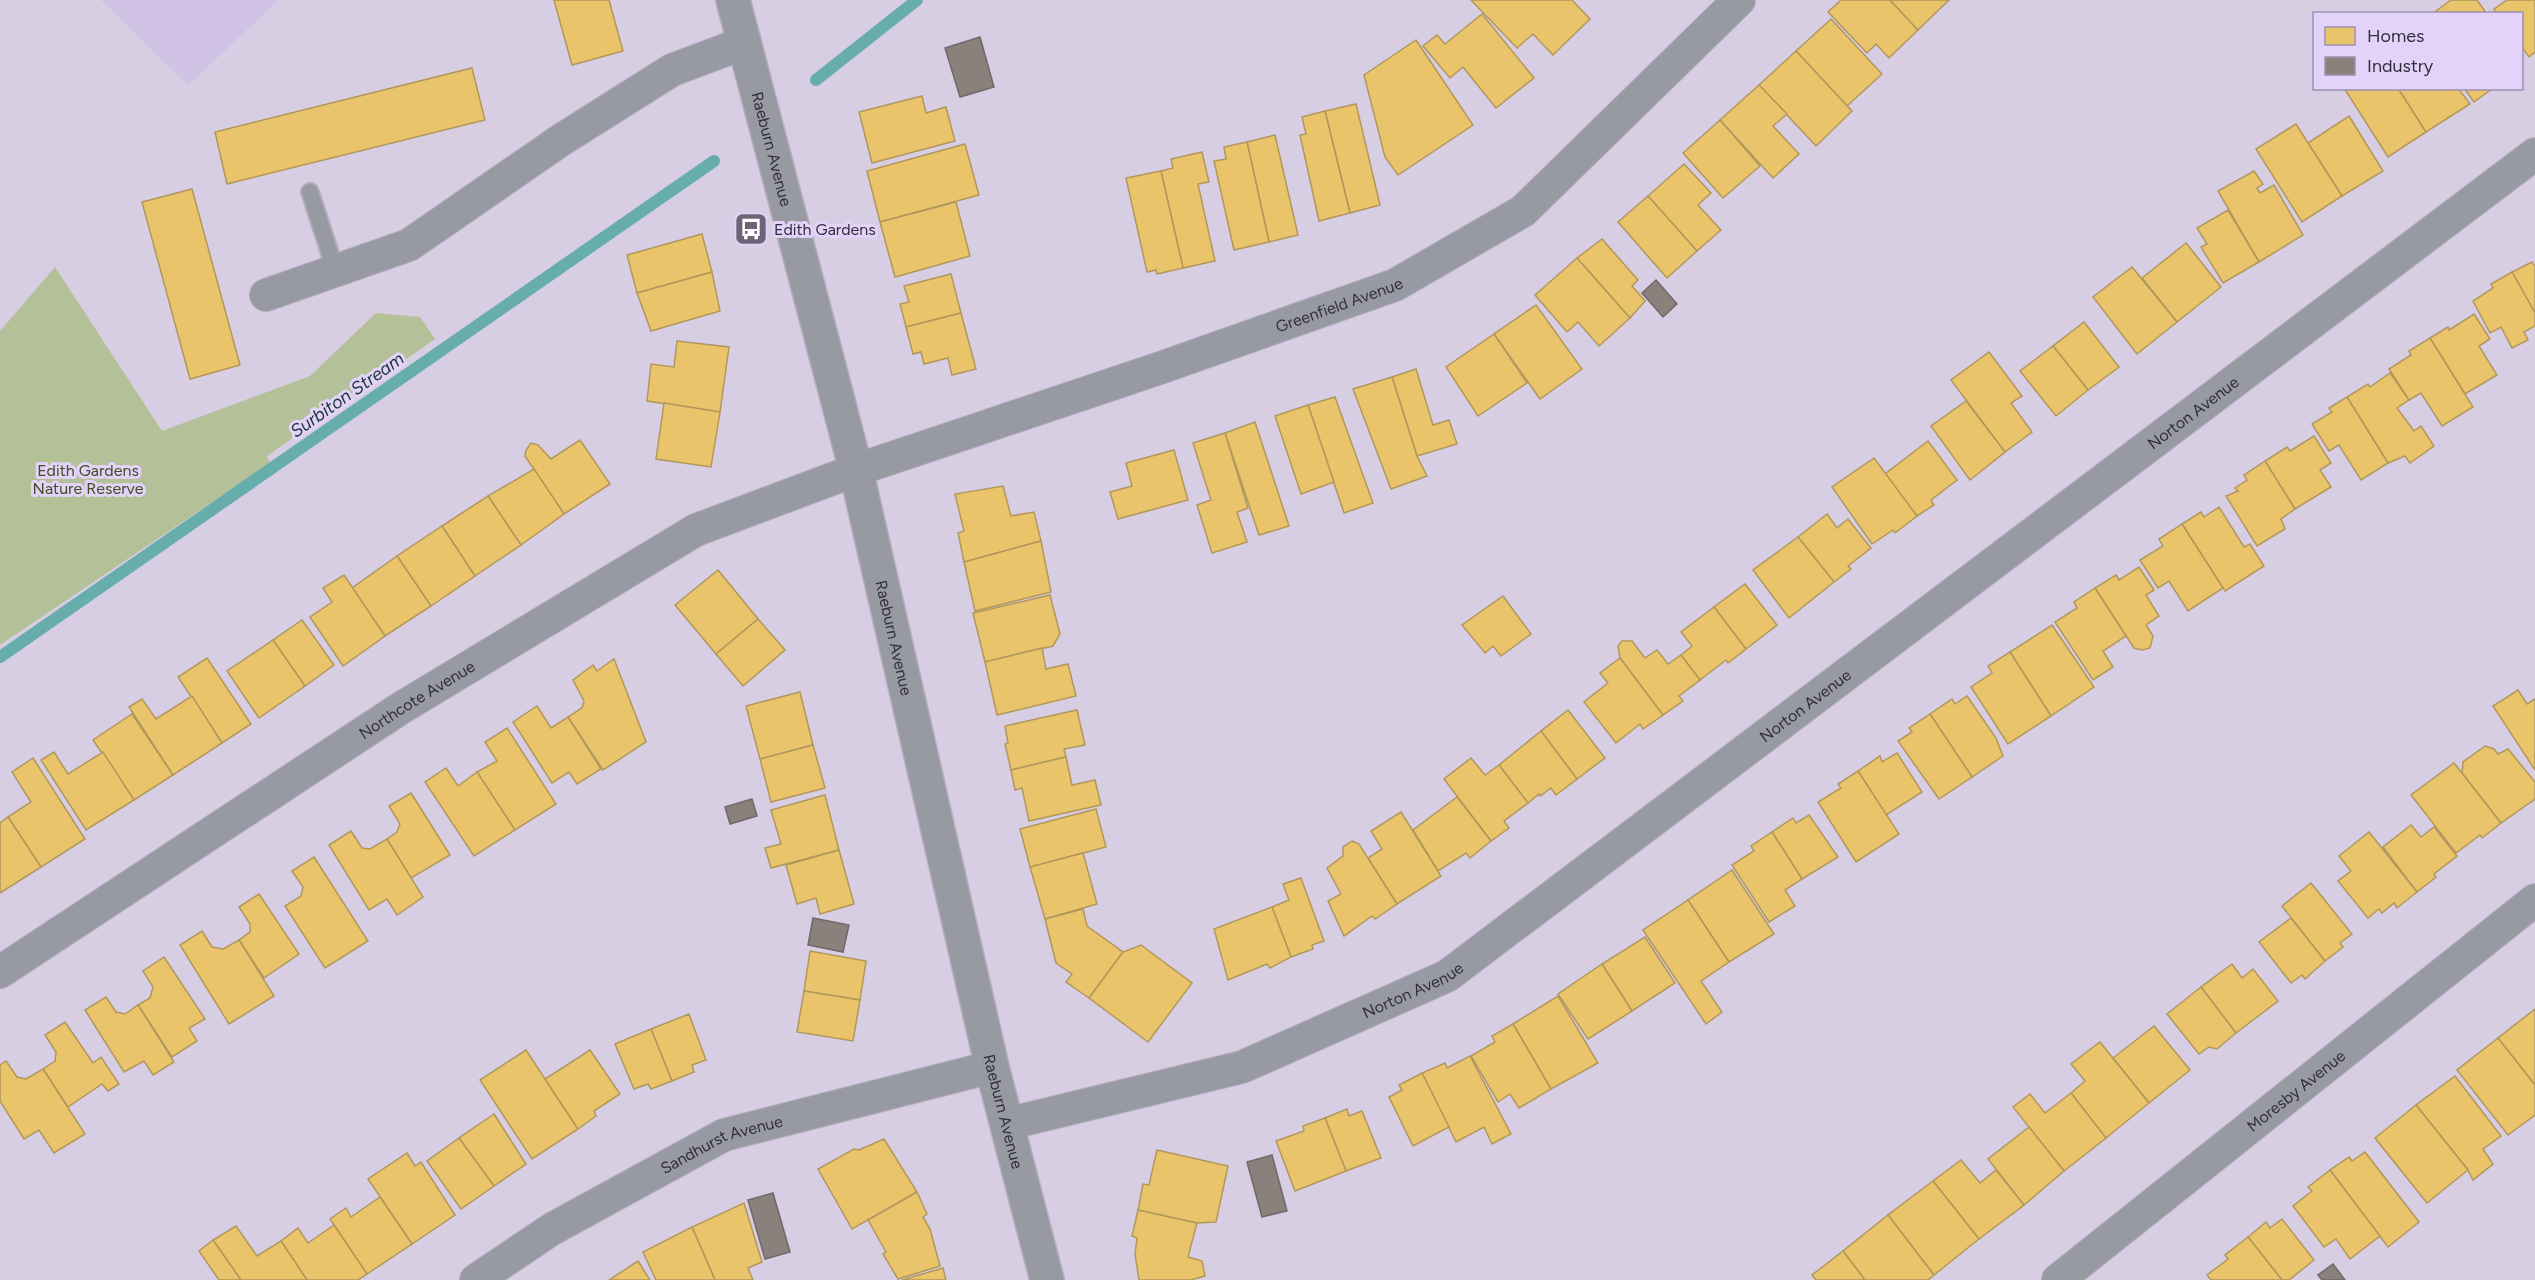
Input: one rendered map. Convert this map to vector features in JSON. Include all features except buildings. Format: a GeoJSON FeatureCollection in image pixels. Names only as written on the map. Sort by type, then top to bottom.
{"type":"FeatureCollection","features":[{"type":"Feature","properties":{"kind":"street","name":"Raeburn Avenue"},"geometry":{"type":"LineString","coordinates":[[733,0],[856,470],[992,1068],[1047,1280]]}},
{"type":"Feature","properties":{"kind":"street","name":"Greenfield Avenue"},"geometry":{"type":"LineString","coordinates":[[856,470],[1160,368],[1395,285],[1523,211],[1739,0]]}},
{"type":"Feature","properties":{"kind":"street"},"geometry":{"type":"LineString","coordinates":[[266,295],[409,245],[561,140],[672,70],[744,43]]}},
{"type":"Feature","properties":{"kind":"street","name":"Norton Avenue"},"geometry":{"type":"LineString","coordinates":[[1007,1124],[1242,1067],[1447,976],[2535,154]]}},
{"type":"Feature","properties":{"kind":"street","name":"Northcote Avenue"},"geometry":{"type":"LineString","coordinates":[[0,972],[401,708],[696,530],[856,470]]}},
{"type":"Feature","properties":{"kind":"street","name":"Moresby Avenue"},"geometry":{"type":"LineString","coordinates":[[2058,1280],[2535,900]]}},
{"type":"Feature","properties":{"kind":"street","name":"Sandhurst Avenue"},"geometry":{"type":"LineString","coordinates":[[476,1280],[552,1229],[724,1135],[992,1068]]}},
{"type":"Feature","properties":{"kind":"lane"},"geometry":{"type":"LineString","coordinates":[[310,192],[336,272]]}},
{"type":"Feature","properties":{"kind":"shaded area"},"geometry":{"type":"Polygon","coordinates":[[[101,0],[279,0],[188,85],[101,0]]]}},
{"type":"Feature","properties":{"kind":"green space","name":"Edith Gardens Nature Reserve"},"geometry":{"type":"Polygon","coordinates":[[[55,267],[162,431],[310,376],[376,313],[420,317],[435,339],[267,456],[270,463],[0,645],[0,331],[55,267]]]}},
{"type":"Feature","properties":{"kind":"waterway","name":"Surbiton Stream"},"geometry":{"type":"LineString","coordinates":[[816,80],[917,0]]}},
{"type":"Feature","properties":{"kind":"waterway","name":"Surbiton Stream"},"geometry":{"type":"LineString","coordinates":[[0,657],[714,161]]}},
{"type":"Feature","properties":{"kind":"place","name":"Edith Gardens"},"geometry":{"type":"Point","coordinates":[751,229]}}]}
